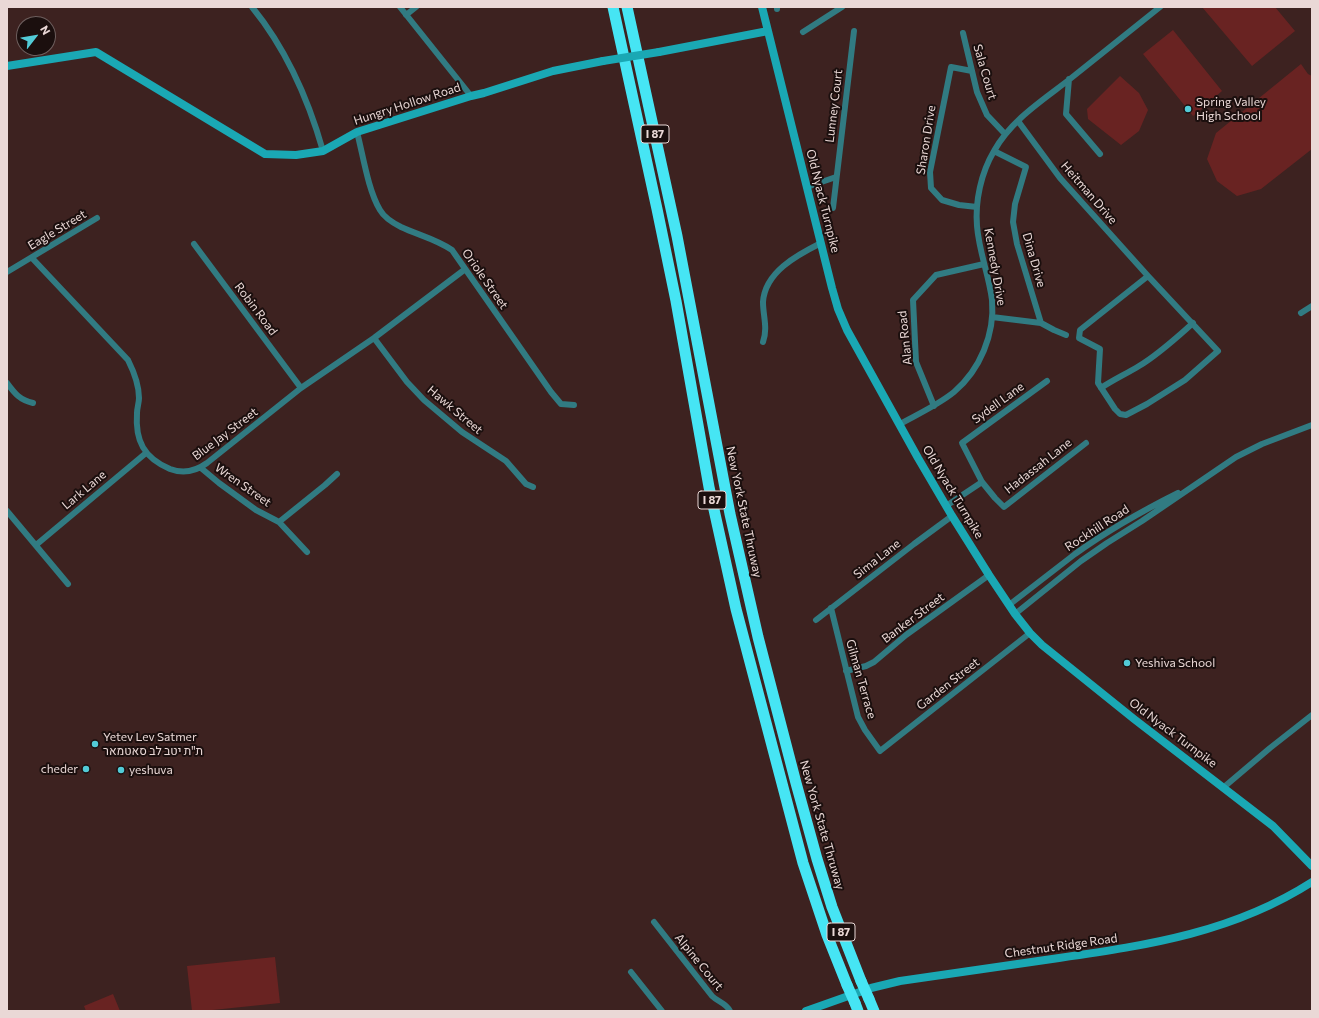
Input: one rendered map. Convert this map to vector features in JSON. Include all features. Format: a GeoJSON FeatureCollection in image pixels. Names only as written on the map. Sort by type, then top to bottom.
{"type":"FeatureCollection","features":[{"type":"Feature","properties":{"kind":"highway","name":"I 87"},"geometry":{"type":"LineString","coordinates":[[613,7],[672,286],[715,517],[744,640],[789,812],[809,881],[827,935],[856,1007]]}},
{"type":"Feature","properties":{"kind":"highway","name":"New York State Thruway"},"geometry":{"type":"LineString","coordinates":[[627,7],[677,236],[724,483],[751,606],[816,855],[832,907],[874,1011]]}},
{"type":"Feature","properties":{"kind":"street"},"geometry":{"type":"LineString","coordinates":[[252,7],[275,38],[296,76],[314,119],[324,151]]}},
{"type":"Feature","properties":{"kind":"street"},"geometry":{"type":"LineString","coordinates":[[400,7],[470,96]]}},
{"type":"Feature","properties":{"kind":"street"},"geometry":{"type":"LineString","coordinates":[[406,15],[416,7]]}},
{"type":"Feature","properties":{"kind":"street","name":"Old Nyack Turnpike"},"geometry":{"type":"LineString","coordinates":[[762,7],[838,309],[847,330],[946,506],[989,575],[1015,614],[1042,645],[1134,719],[1273,826],[1312,866]]}},
{"type":"Feature","properties":{"kind":"street"},"geometry":{"type":"LineString","coordinates":[[802,32],[842,7]]}},
{"type":"Feature","properties":{"kind":"street","name":"Kennedy Drive"},"geometry":{"type":"LineString","coordinates":[[900,424],[934,406],[956,391],[967,379],[985,348],[992,317],[992,300],[977,226],[977,207],[980,186],[994,151],[1005,134],[1018,121],[1160,7]]}},
{"type":"Feature","properties":{"kind":"street","name":"Hungry Hollow Road"},"geometry":{"type":"LineString","coordinates":[[7,66],[96,52],[265,154],[296,155],[324,151],[357,132],[470,96],[566,68],[768,31]]}},
{"type":"Feature","properties":{"kind":"street","name":"Lunney Court"},"geometry":{"type":"LineString","coordinates":[[833,208],[854,31]]}},
{"type":"Feature","properties":{"kind":"street","name":"Sala Court"},"geometry":{"type":"LineString","coordinates":[[963,33],[977,92],[987,115],[1005,134]]}},
{"type":"Feature","properties":{"kind":"street","name":"Sharon Drive"},"geometry":{"type":"LineString","coordinates":[[972,71],[951,67],[930,172],[931,188],[942,200],[959,205],[977,207]]}},
{"type":"Feature","properties":{"kind":"street"},"geometry":{"type":"LineString","coordinates":[[1069,79],[1066,114],[1100,154]]}},
{"type":"Feature","properties":{"kind":"street","name":"Heitman Drive"},"geometry":{"type":"LineString","coordinates":[[1018,121],[1060,178],[1218,351],[1185,380],[1147,404],[1126,415],[1120,414],[1115,410],[1098,383],[1100,349],[1079,338],[1080,330],[1148,276]]}},
{"type":"Feature","properties":{"kind":"street","name":"Oriole Street"},"geometry":{"type":"LineString","coordinates":[[357,132],[374,197],[380,210],[389,220],[401,227],[441,242],[452,250],[464,270],[561,404],[574,405]]}},
{"type":"Feature","properties":{"kind":"street","name":"Dina Drive"},"geometry":{"type":"LineString","coordinates":[[994,151],[1026,167],[1015,204],[1013,222],[1017,244],[1041,323]]}},
{"type":"Feature","properties":{"kind":"street"},"geometry":{"type":"LineString","coordinates":[[807,187],[836,177]]}},
{"type":"Feature","properties":{"kind":"street","name":"Eagle Street"},"geometry":{"type":"LineString","coordinates":[[7,272],[97,218]]}},
{"type":"Feature","properties":{"kind":"street"},"geometry":{"type":"LineString","coordinates":[[763,342],[766,326],[763,301],[766,288],[776,274],[789,262],[821,243]]}},
{"type":"Feature","properties":{"kind":"street","name":"Robin Road"},"geometry":{"type":"LineString","coordinates":[[194,244],[301,388]]}},
{"type":"Feature","properties":{"kind":"street","name":"Blue Jay Street"},"geometry":{"type":"LineString","coordinates":[[32,258],[128,360],[134,371],[138,384],[139,399],[136,412],[136,432],[146,453],[160,465],[172,470],[193,471],[201,468],[301,388],[374,338],[464,270]]}},
{"type":"Feature","properties":{"kind":"street","name":"Alan Road"},"geometry":{"type":"LineString","coordinates":[[934,406],[916,362],[913,300],[936,275],[984,264]]}},
{"type":"Feature","properties":{"kind":"street"},"geometry":{"type":"LineString","coordinates":[[1301,313],[1312,306]]}},
{"type":"Feature","properties":{"kind":"street"},"geometry":{"type":"LineString","coordinates":[[992,317],[1041,323],[1066,335]]}},
{"type":"Feature","properties":{"kind":"street"},"geometry":{"type":"LineString","coordinates":[[1101,388],[1139,366],[1162,350],[1193,323]]}},
{"type":"Feature","properties":{"kind":"street","name":"Hawk Street"},"geometry":{"type":"LineString","coordinates":[[374,338],[407,382],[424,400],[462,432],[506,461],[526,484],[533,487]]}},
{"type":"Feature","properties":{"kind":"street","name":"Sydell Lane"},"geometry":{"type":"LineString","coordinates":[[982,482],[962,443],[1048,381]]}},
{"type":"Feature","properties":{"kind":"street"},"geometry":{"type":"LineString","coordinates":[[7,383],[24,401],[33,403]]}},
{"type":"Feature","properties":{"kind":"street","name":"Rockhill Road"},"geometry":{"type":"LineString","coordinates":[[1015,614],[1107,542],[1204,480],[1236,457],[1262,444],[1312,426]]}},
{"type":"Feature","properties":{"kind":"street","name":"Hadassah Lane"},"geometry":{"type":"LineString","coordinates":[[982,482],[1004,507],[1086,443]]}},
{"type":"Feature","properties":{"kind":"street","name":"Lark Lane"},"geometry":{"type":"LineString","coordinates":[[36,545],[146,453]]}},
{"type":"Feature","properties":{"kind":"street","name":"Wren Street"},"geometry":{"type":"LineString","coordinates":[[201,468],[256,510],[280,522],[307,552]]}},
{"type":"Feature","properties":{"kind":"street"},"geometry":{"type":"LineString","coordinates":[[280,522],[337,474]]}},
{"type":"Feature","properties":{"kind":"street","name":"Rockhill Road"},"geometry":{"type":"LineString","coordinates":[[1009,605],[1102,536],[1138,514],[1204,480]]}},
{"type":"Feature","properties":{"kind":"street"},"geometry":{"type":"LineString","coordinates":[[946,506],[982,482]]}},
{"type":"Feature","properties":{"kind":"street"},"geometry":{"type":"LineString","coordinates":[[7,510],[68,584]]}},
{"type":"Feature","properties":{"kind":"street","name":"Sima Lane"},"geometry":{"type":"LineString","coordinates":[[816,620],[952,516]]}},
{"type":"Feature","properties":{"kind":"street","name":"Banker Street"},"geometry":{"type":"LineString","coordinates":[[846,671],[866,666],[874,662],[906,635],[989,575]]}},
{"type":"Feature","properties":{"kind":"street","name":"Gilman Terrace"},"geometry":{"type":"LineString","coordinates":[[831,608],[858,717],[880,751]]}},
{"type":"Feature","properties":{"kind":"street","name":"Garden Street"},"geometry":{"type":"LineString","coordinates":[[880,751],[1030,633]]}},
{"type":"Feature","properties":{"kind":"street"},"geometry":{"type":"LineString","coordinates":[[1224,787],[1312,715]]}},
{"type":"Feature","properties":{"kind":"street","name":"Chestnut Ridge Road"},"geometry":{"type":"LineString","coordinates":[[806,1011],[871,988],[900,981],[1099,953],[1181,937],[1226,924],[1276,903],[1312,882]]}},
{"type":"Feature","properties":{"kind":"street","name":"Alpine Court"},"geometry":{"type":"LineString","coordinates":[[654,922],[712,996],[719,1002],[726,1004],[730,1011]]}},
{"type":"Feature","properties":{"kind":"street"},"geometry":{"type":"LineString","coordinates":[[631,972],[662,1011]]}},
{"type":"Feature","properties":{"kind":"shaded area"},"geometry":{"type":"Polygon","coordinates":[[[1202,7],[1275,7],[1295,31],[1252,66],[1202,7]]]}},
{"type":"Feature","properties":{"kind":"shaded area"},"geometry":{"type":"Polygon","coordinates":[[[1173,30],[1222,91],[1193,116],[1143,54],[1173,30]]]}},
{"type":"Feature","properties":{"kind":"shaded area"},"geometry":{"type":"Polygon","coordinates":[[[1301,64],[1308,74],[1312,76],[1312,149],[1261,189],[1237,196],[1217,181],[1207,159],[1216,133],[1301,64]]]}},
{"type":"Feature","properties":{"kind":"shaded area"},"geometry":{"type":"Polygon","coordinates":[[[1120,76],[1139,93],[1148,110],[1139,131],[1121,145],[1088,119],[1087,109],[1120,76]]]}},
{"type":"Feature","properties":{"kind":"shaded area"},"geometry":{"type":"Polygon","coordinates":[[[275,957],[280,1003],[192,1011],[187,966],[275,957]]]}},
{"type":"Feature","properties":{"kind":"shaded area"},"geometry":{"type":"Polygon","coordinates":[[[113,994],[120,1011],[86,1011],[84,1006],[113,994]]]}},
{"type":"Feature","properties":{"kind":"place","name":"Spring Valley High School"},"geometry":{"type":"Point","coordinates":[1188,109]}},
{"type":"Feature","properties":{"kind":"place","name":"Yeshiva School"},"geometry":{"type":"Point","coordinates":[1127,663]}},
{"type":"Feature","properties":{"kind":"place","name":"Yetev Lev Satmer ת\"ת יטב לב סאטמאר"},"geometry":{"type":"Point","coordinates":[95,744]}},
{"type":"Feature","properties":{"kind":"place","name":"cheder"},"geometry":{"type":"Point","coordinates":[86,769]}},
{"type":"Feature","properties":{"kind":"place","name":"yeshuva"},"geometry":{"type":"Point","coordinates":[121,770]}}]}
